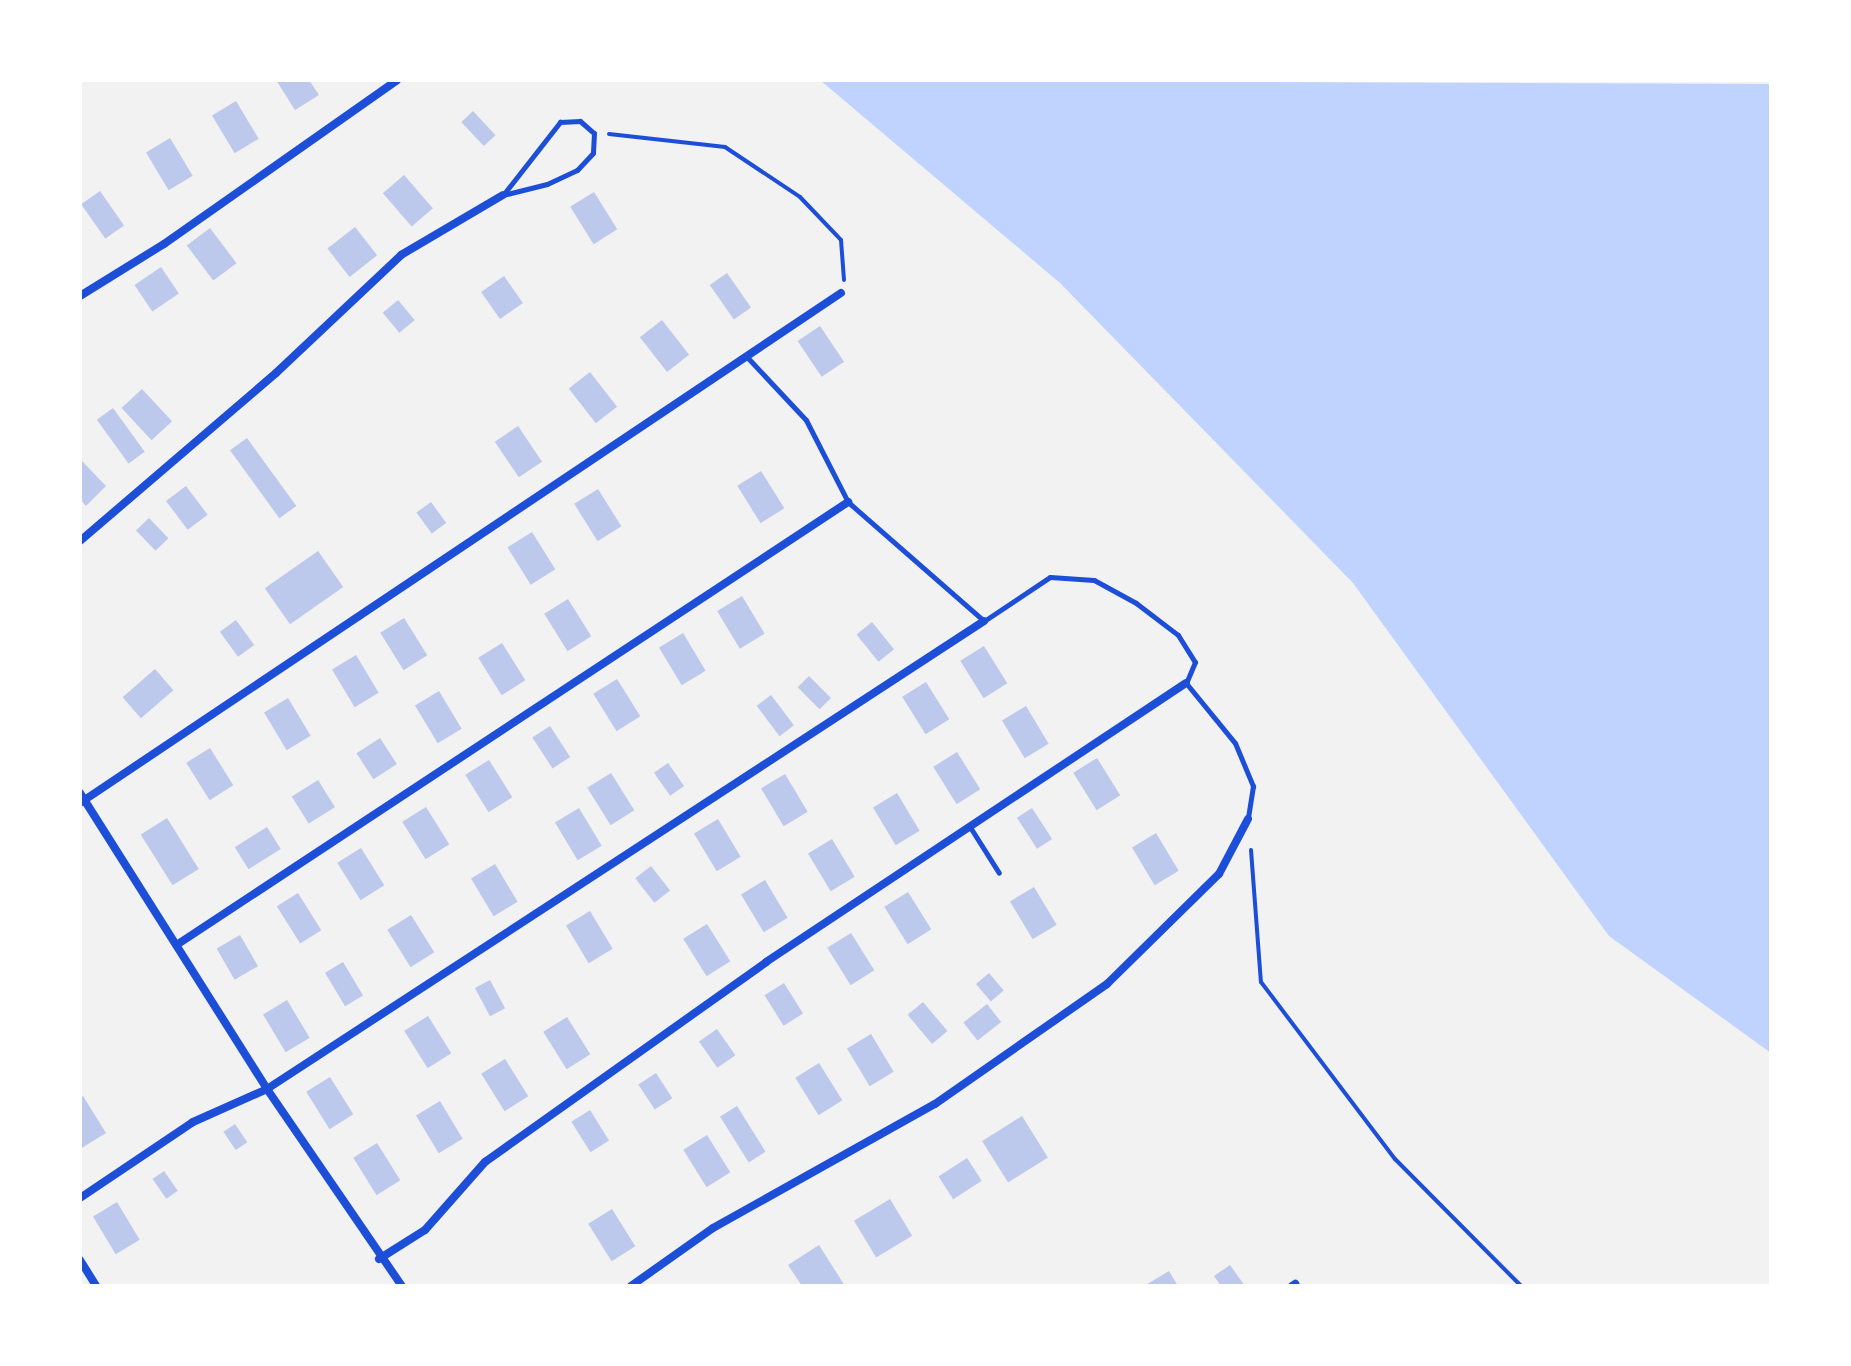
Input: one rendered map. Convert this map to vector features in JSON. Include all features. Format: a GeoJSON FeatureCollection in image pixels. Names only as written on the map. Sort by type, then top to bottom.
{"type":"FeatureCollection","features":[{"type":"Feature","properties":{"kind":"street"},"geometry":{"type":"LineString","coordinates":[[80,296],[164,244],[397,80]]}},
{"type":"Feature","properties":{"kind":"street"},"geometry":{"type":"LineString","coordinates":[[80,541],[276,373],[401,255],[503,195]]}},
{"type":"Feature","properties":{"kind":"street"},"geometry":{"type":"LineString","coordinates":[[402,1286],[379,1259],[267,1089],[178,944],[82,799],[841,293]]}},
{"type":"Feature","properties":{"kind":"street"},"geometry":{"type":"LineString","coordinates":[[178,944],[848,502]]}},
{"type":"Feature","properties":{"kind":"street"},"geometry":{"type":"LineString","coordinates":[[80,1198],[193,1122],[267,1089],[984,621]]}},
{"type":"Feature","properties":{"kind":"street"},"geometry":{"type":"LineString","coordinates":[[379,1259],[425,1230],[485,1162],[766,962],[1186,683]]}},
{"type":"Feature","properties":{"kind":"street"},"geometry":{"type":"LineString","coordinates":[[631,1286],[713,1228],[935,1104],[1107,984],[1219,874],[1248,819]]}},
{"type":"Feature","properties":{"kind":"street"},"geometry":{"type":"LineString","coordinates":[[80,1260],[96,1286]]}},
{"type":"Feature","properties":{"kind":"lane"},"geometry":{"type":"LineString","coordinates":[[580,121],[594,133],[593,153],[577,170],[547,184],[503,195],[560,122],[580,121]]}},
{"type":"Feature","properties":{"kind":"lane"},"geometry":{"type":"LineString","coordinates":[[747,357],[806,420],[848,502],[984,621],[1050,577],[1094,580],[1136,603],[1178,635],[1195,662],[1186,683],[1235,743],[1253,786],[1248,819]]}},
{"type":"Feature","properties":{"kind":"lane"},"geometry":{"type":"LineString","coordinates":[[970,827],[999,873]]}},
{"type":"Feature","properties":{"kind":"path"},"geometry":{"type":"LineString","coordinates":[[594,133],[725,147],[800,197],[841,240],[841,293]]}},
{"type":"Feature","properties":{"kind":"path"},"geometry":{"type":"LineString","coordinates":[[1248,819],[1261,982],[1395,1159],[1521,1286]]}},
{"type":"Feature","properties":{"kind":"water"},"geometry":{"type":"Polygon","coordinates":[[[820,80],[1771,84],[1771,1053],[1609,936],[1353,583],[1060,283],[820,80]]]}},
{"type":"Feature","properties":{"kind":"building"},"geometry":{"type":"Polygon","coordinates":[[[276,80],[309,80],[319,95],[295,110],[276,80]]]}},
{"type":"Feature","properties":{"kind":"building"},"geometry":{"type":"Polygon","coordinates":[[[236,101],[259,139],[235,153],[212,115],[236,101]]]}},
{"type":"Feature","properties":{"kind":"building"},"geometry":{"type":"Polygon","coordinates":[[[473,111],[496,135],[484,146],[461,122],[473,111]]]}},
{"type":"Feature","properties":{"kind":"building"},"geometry":{"type":"Polygon","coordinates":[[[170,138],[193,176],[169,190],[146,152],[170,138]]]}},
{"type":"Feature","properties":{"kind":"building"},"geometry":{"type":"Polygon","coordinates":[[[404,175],[433,208],[412,227],[383,193],[404,175]]]}},
{"type":"Feature","properties":{"kind":"building"},"geometry":{"type":"Polygon","coordinates":[[[100,191],[124,225],[105,239],[81,204],[100,191]]]}},
{"type":"Feature","properties":{"kind":"building"},"geometry":{"type":"Polygon","coordinates":[[[594,192],[617,229],[594,244],[570,207],[594,192]]]}},
{"type":"Feature","properties":{"kind":"building"},"geometry":{"type":"Polygon","coordinates":[[[355,227],[377,255],[350,277],[327,249],[355,227]]]}},
{"type":"Feature","properties":{"kind":"building"},"geometry":{"type":"Polygon","coordinates":[[[210,228],[236,263],[213,281],[187,245],[210,228]]]}},
{"type":"Feature","properties":{"kind":"building"},"geometry":{"type":"Polygon","coordinates":[[[161,267],[179,294],[152,311],[134,285],[161,267]]]}},
{"type":"Feature","properties":{"kind":"building"},"geometry":{"type":"Polygon","coordinates":[[[727,273],[751,307],[734,319],[710,285],[727,273]]]}},
{"type":"Feature","properties":{"kind":"building"},"geometry":{"type":"Polygon","coordinates":[[[504,276],[523,303],[500,319],[481,292],[504,276]]]}},
{"type":"Feature","properties":{"kind":"building"},"geometry":{"type":"Polygon","coordinates":[[[398,300],[415,320],[399,333],[383,313],[398,300]]]}},
{"type":"Feature","properties":{"kind":"building"},"geometry":{"type":"Polygon","coordinates":[[[662,320],[689,355],[667,372],[640,337],[662,320]]]}},
{"type":"Feature","properties":{"kind":"building"},"geometry":{"type":"Polygon","coordinates":[[[820,326],[844,362],[822,377],[798,341],[820,326]]]}},
{"type":"Feature","properties":{"kind":"building"},"geometry":{"type":"Polygon","coordinates":[[[590,372],[617,407],[596,423],[569,389],[590,372]]]}},
{"type":"Feature","properties":{"kind":"building"},"geometry":{"type":"Polygon","coordinates":[[[142,389],[172,421],[152,440],[122,408],[142,389]]]}},
{"type":"Feature","properties":{"kind":"building"},"geometry":{"type":"Polygon","coordinates":[[[113,408],[145,452],[129,463],[97,420],[113,408]]]}},
{"type":"Feature","properties":{"kind":"building"},"geometry":{"type":"Polygon","coordinates":[[[518,426],[542,462],[519,477],[495,442],[518,426]]]}},
{"type":"Feature","properties":{"kind":"building"},"geometry":{"type":"Polygon","coordinates":[[[247,438],[296,506],[279,518],[230,450],[247,438]]]}},
{"type":"Feature","properties":{"kind":"building"},"geometry":{"type":"Polygon","coordinates":[[[80,459],[106,486],[86,506],[80,499],[80,459]]]}},
{"type":"Feature","properties":{"kind":"building"},"geometry":{"type":"Polygon","coordinates":[[[761,471],[784,508],[761,523],[737,486],[761,471]]]}},
{"type":"Feature","properties":{"kind":"building"},"geometry":{"type":"Polygon","coordinates":[[[186,486],[208,515],[188,530],[166,501],[186,486]]]}},
{"type":"Feature","properties":{"kind":"building"},"geometry":{"type":"Polygon","coordinates":[[[598,489],[621,526],[598,541],[574,504],[598,489]]]}},
{"type":"Feature","properties":{"kind":"building"},"geometry":{"type":"Polygon","coordinates":[[[431,502],[446,523],[432,534],[416,513],[431,502]]]}},
{"type":"Feature","properties":{"kind":"building"},"geometry":{"type":"Polygon","coordinates":[[[149,518],[168,538],[156,551],[136,531],[149,518]]]}},
{"type":"Feature","properties":{"kind":"building"},"geometry":{"type":"Polygon","coordinates":[[[532,532],[555,569],[531,585],[507,547],[532,532]]]}},
{"type":"Feature","properties":{"kind":"building"},"geometry":{"type":"Polygon","coordinates":[[[318,551],[343,587],[290,624],[265,588],[318,551]]]}},
{"type":"Feature","properties":{"kind":"building"},"geometry":{"type":"Polygon","coordinates":[[[742,596],[765,634],[740,649],[717,611],[742,596]]]}},
{"type":"Feature","properties":{"kind":"building"},"geometry":{"type":"Polygon","coordinates":[[[568,599],[591,636],[568,651],[544,614],[568,599]]]}},
{"type":"Feature","properties":{"kind":"building"},"geometry":{"type":"Polygon","coordinates":[[[404,618],[427,655],[404,670],[380,633],[404,618]]]}},
{"type":"Feature","properties":{"kind":"building"},"geometry":{"type":"Polygon","coordinates":[[[236,620],[254,645],[238,657],[220,632],[236,620]]]}},
{"type":"Feature","properties":{"kind":"building"},"geometry":{"type":"Polygon","coordinates":[[[872,622],[894,649],[878,662],[856,635],[872,622]]]}},
{"type":"Feature","properties":{"kind":"building"},"geometry":{"type":"Polygon","coordinates":[[[683,633],[706,671],[682,685],[659,647],[683,633]]]}},
{"type":"Feature","properties":{"kind":"building"},"geometry":{"type":"Polygon","coordinates":[[[502,643],[525,680],[502,695],[478,658],[502,643]]]}},
{"type":"Feature","properties":{"kind":"building"},"geometry":{"type":"Polygon","coordinates":[[[984,646],[1007,683],[984,698],[960,661],[984,646]]]}},
{"type":"Feature","properties":{"kind":"building"},"geometry":{"type":"Polygon","coordinates":[[[356,655],[379,693],[355,707],[332,669],[356,655]]]}},
{"type":"Feature","properties":{"kind":"building"},"geometry":{"type":"Polygon","coordinates":[[[155,669],[173,690],[141,718],[123,697],[155,669]]]}},
{"type":"Feature","properties":{"kind":"building"},"geometry":{"type":"Polygon","coordinates":[[[809,676],[831,698],[820,709],[798,687],[809,676]]]}},
{"type":"Feature","properties":{"kind":"building"},"geometry":{"type":"Polygon","coordinates":[[[617,679],[640,716],[617,731],[593,694],[617,679]]]}},
{"type":"Feature","properties":{"kind":"building"},"geometry":{"type":"Polygon","coordinates":[[[926,682],[949,719],[926,734],[902,697],[926,682]]]}},
{"type":"Feature","properties":{"kind":"building"},"geometry":{"type":"Polygon","coordinates":[[[439,691],[462,729],[438,743],[415,705],[439,691]]]}},
{"type":"Feature","properties":{"kind":"building"},"geometry":{"type":"Polygon","coordinates":[[[771,695],[794,725],[779,736],[757,706],[771,695]]]}},
{"type":"Feature","properties":{"kind":"building"},"geometry":{"type":"Polygon","coordinates":[[[288,698],[311,736],[287,750],[264,712],[288,698]]]}},
{"type":"Feature","properties":{"kind":"building"},"geometry":{"type":"Polygon","coordinates":[[[1026,706],[1049,744],[1025,758],[1002,720],[1026,706]]]}},
{"type":"Feature","properties":{"kind":"building"},"geometry":{"type":"Polygon","coordinates":[[[550,726],[570,757],[553,768],[532,737],[550,726]]]}},
{"type":"Feature","properties":{"kind":"building"},"geometry":{"type":"Polygon","coordinates":[[[380,738],[397,764],[373,779],[357,753],[380,738]]]}},
{"type":"Feature","properties":{"kind":"building"},"geometry":{"type":"Polygon","coordinates":[[[210,748],[233,785],[210,800],[186,763],[210,748]]]}},
{"type":"Feature","properties":{"kind":"building"},"geometry":{"type":"Polygon","coordinates":[[[957,752],[980,789],[957,804],[933,767],[957,752]]]}},
{"type":"Feature","properties":{"kind":"building"},"geometry":{"type":"Polygon","coordinates":[[[1097,758],[1120,795],[1097,810],[1073,773],[1097,758]]]}},
{"type":"Feature","properties":{"kind":"building"},"geometry":{"type":"Polygon","coordinates":[[[489,760],[512,797],[489,812],[465,775],[489,760]]]}},
{"type":"Feature","properties":{"kind":"building"},"geometry":{"type":"Polygon","coordinates":[[[668,763],[684,786],[670,796],[654,773],[668,763]]]}},
{"type":"Feature","properties":{"kind":"building"},"geometry":{"type":"Polygon","coordinates":[[[611,773],[634,810],[611,825],[587,788],[611,773]]]}},
{"type":"Feature","properties":{"kind":"building"},"geometry":{"type":"Polygon","coordinates":[[[785,774],[808,812],[784,826],[761,788],[785,774]]]}},
{"type":"Feature","properties":{"kind":"building"},"geometry":{"type":"Polygon","coordinates":[[[318,780],[335,807],[309,824],[292,796],[318,780]]]}},
{"type":"Feature","properties":{"kind":"building"},"geometry":{"type":"Polygon","coordinates":[[[897,793],[920,831],[896,845],[873,807],[897,793]]]}},
{"type":"Feature","properties":{"kind":"building"},"geometry":{"type":"Polygon","coordinates":[[[426,807],[449,844],[426,859],[402,822],[426,807]]]}},
{"type":"Feature","properties":{"kind":"building"},"geometry":{"type":"Polygon","coordinates":[[[579,808],[602,846],[578,860],[555,822],[579,808]]]}},
{"type":"Feature","properties":{"kind":"building"},"geometry":{"type":"Polygon","coordinates":[[[1032,808],[1052,839],[1037,849],[1017,818],[1032,808]]]}},
{"type":"Feature","properties":{"kind":"building"},"geometry":{"type":"Polygon","coordinates":[[[167,818],[199,869],[173,885],[141,834],[167,818]]]}},
{"type":"Feature","properties":{"kind":"building"},"geometry":{"type":"Polygon","coordinates":[[[718,819],[741,857],[717,871],[694,833],[718,819]]]}},
{"type":"Feature","properties":{"kind":"building"},"geometry":{"type":"Polygon","coordinates":[[[267,827],[281,849],[249,869],[235,847],[267,827]]]}},
{"type":"Feature","properties":{"kind":"building"},"geometry":{"type":"Polygon","coordinates":[[[1156,833],[1179,871],[1155,885],[1132,847],[1156,833]]]}},
{"type":"Feature","properties":{"kind":"building"},"geometry":{"type":"Polygon","coordinates":[[[832,839],[855,877],[831,891],[808,853],[832,839]]]}},
{"type":"Feature","properties":{"kind":"building"},"geometry":{"type":"Polygon","coordinates":[[[361,848],[384,885],[361,900],[337,863],[361,848]]]}},
{"type":"Feature","properties":{"kind":"building"},"geometry":{"type":"Polygon","coordinates":[[[495,864],[518,902],[494,916],[471,878],[495,864]]]}},
{"type":"Feature","properties":{"kind":"building"},"geometry":{"type":"Polygon","coordinates":[[[651,866],[670,890],[654,903],[635,878],[651,866]]]}},
{"type":"Feature","properties":{"kind":"building"},"geometry":{"type":"Polygon","coordinates":[[[765,880],[788,918],[764,932],[741,894],[765,880]]]}},
{"type":"Feature","properties":{"kind":"building"},"geometry":{"type":"Polygon","coordinates":[[[1034,887],[1057,925],[1033,939],[1010,901],[1034,887]]]}},
{"type":"Feature","properties":{"kind":"building"},"geometry":{"type":"Polygon","coordinates":[[[908,892],[931,929],[908,944],[884,907],[908,892]]]}},
{"type":"Feature","properties":{"kind":"building"},"geometry":{"type":"Polygon","coordinates":[[[298,893],[321,930],[300,944],[277,906],[298,893]]]}},
{"type":"Feature","properties":{"kind":"building"},"geometry":{"type":"Polygon","coordinates":[[[590,911],[613,949],[589,963],[566,925],[590,911]]]}},
{"type":"Feature","properties":{"kind":"building"},"geometry":{"type":"Polygon","coordinates":[[[411,915],[434,952],[411,967],[387,930],[411,915]]]}},
{"type":"Feature","properties":{"kind":"building"},"geometry":{"type":"Polygon","coordinates":[[[707,924],[730,961],[707,976],[683,939],[707,924]]]}},
{"type":"Feature","properties":{"kind":"building"},"geometry":{"type":"Polygon","coordinates":[[[851,933],[874,970],[851,985],[827,948],[851,933]]]}},
{"type":"Feature","properties":{"kind":"building"},"geometry":{"type":"Polygon","coordinates":[[[240,935],[258,966],[235,980],[217,948],[240,935]]]}},
{"type":"Feature","properties":{"kind":"building"},"geometry":{"type":"Polygon","coordinates":[[[343,962],[363,995],[345,1006],[325,973],[343,962]]]}},
{"type":"Feature","properties":{"kind":"building"},"geometry":{"type":"Polygon","coordinates":[[[989,973],[1004,991],[991,1002],[976,984],[989,973]]]}},
{"type":"Feature","properties":{"kind":"building"},"geometry":{"type":"Polygon","coordinates":[[[490,980],[505,1008],[490,1016],[475,988],[490,980]]]}},
{"type":"Feature","properties":{"kind":"building"},"geometry":{"type":"Polygon","coordinates":[[[784,983],[803,1014],[784,1026],[764,995],[784,983]]]}},
{"type":"Feature","properties":{"kind":"building"},"geometry":{"type":"Polygon","coordinates":[[[287,1000],[310,1038],[286,1052],[263,1014],[287,1000]]]}},
{"type":"Feature","properties":{"kind":"building"},"geometry":{"type":"Polygon","coordinates":[[[923,1002],[947,1031],[932,1044],[908,1015],[923,1002]]]}},
{"type":"Feature","properties":{"kind":"building"},"geometry":{"type":"Polygon","coordinates":[[[987,1004],[1001,1022],[978,1041],[963,1022],[987,1004]]]}},
{"type":"Feature","properties":{"kind":"building"},"geometry":{"type":"Polygon","coordinates":[[[428,1016],[451,1053],[428,1068],[404,1031],[428,1016]]]}},
{"type":"Feature","properties":{"kind":"building"},"geometry":{"type":"Polygon","coordinates":[[[567,1017],[590,1054],[567,1069],[543,1032],[567,1017]]]}},
{"type":"Feature","properties":{"kind":"building"},"geometry":{"type":"Polygon","coordinates":[[[717,1029],[735,1055],[717,1068],[699,1042],[717,1029]]]}},
{"type":"Feature","properties":{"kind":"building"},"geometry":{"type":"Polygon","coordinates":[[[871,1034],[894,1072],[870,1086],[847,1048],[871,1034]]]}},
{"type":"Feature","properties":{"kind":"building"},"geometry":{"type":"Polygon","coordinates":[[[505,1059],[528,1096],[505,1111],[481,1074],[505,1059]]]}},
{"type":"Feature","properties":{"kind":"building"},"geometry":{"type":"Polygon","coordinates":[[[819,1063],[842,1100],[819,1115],[795,1078],[819,1063]]]}},
{"type":"Feature","properties":{"kind":"building"},"geometry":{"type":"Polygon","coordinates":[[[656,1073],[672,1098],[655,1110],[638,1084],[656,1073]]]}},
{"type":"Feature","properties":{"kind":"building"},"geometry":{"type":"Polygon","coordinates":[[[330,1077],[353,1114],[330,1129],[306,1092],[330,1077]]]}},
{"type":"Feature","properties":{"kind":"building"},"geometry":{"type":"Polygon","coordinates":[[[83,1096],[106,1133],[80,1149],[80,1098],[83,1096]]]}},
{"type":"Feature","properties":{"kind":"building"},"geometry":{"type":"Polygon","coordinates":[[[440,1101],[463,1139],[439,1153],[416,1115],[440,1101]]]}},
{"type":"Feature","properties":{"kind":"building"},"geometry":{"type":"Polygon","coordinates":[[[737,1106],[766,1152],[749,1162],[720,1117],[737,1106]]]}},
{"type":"Feature","properties":{"kind":"building"},"geometry":{"type":"Polygon","coordinates":[[[590,1110],[609,1141],[590,1152],[571,1122],[590,1110]]]}},
{"type":"Feature","properties":{"kind":"building"},"geometry":{"type":"Polygon","coordinates":[[[1022,1116],[1048,1158],[1008,1182],[982,1141],[1022,1116]]]}},
{"type":"Feature","properties":{"kind":"building"},"geometry":{"type":"Polygon","coordinates":[[[235,1124],[247,1142],[236,1150],[223,1132],[235,1124]]]}},
{"type":"Feature","properties":{"kind":"building"},"geometry":{"type":"Polygon","coordinates":[[[707,1135],[730,1172],[707,1187],[683,1150],[707,1135]]]}},
{"type":"Feature","properties":{"kind":"building"},"geometry":{"type":"Polygon","coordinates":[[[377,1143],[400,1180],[377,1195],[353,1158],[377,1143]]]}},
{"type":"Feature","properties":{"kind":"building"},"geometry":{"type":"Polygon","coordinates":[[[967,1158],[982,1181],[953,1199],[938,1177],[967,1158]]]}},
{"type":"Feature","properties":{"kind":"building"},"geometry":{"type":"Polygon","coordinates":[[[164,1171],[178,1191],[166,1199],[153,1179],[164,1171]]]}},
{"type":"Feature","properties":{"kind":"building"},"geometry":{"type":"Polygon","coordinates":[[[890,1199],[912,1236],[876,1257],[854,1221],[890,1199]]]}},
{"type":"Feature","properties":{"kind":"building"},"geometry":{"type":"Polygon","coordinates":[[[117,1202],[140,1240],[116,1254],[93,1216],[117,1202]]]}},
{"type":"Feature","properties":{"kind":"building"},"geometry":{"type":"Polygon","coordinates":[[[612,1209],[635,1246],[612,1261],[588,1224],[612,1209]]]}},
{"type":"Feature","properties":{"kind":"building"},"geometry":{"type":"Polygon","coordinates":[[[819,1245],[845,1286],[802,1286],[788,1265],[819,1245]]]}},
{"type":"Feature","properties":{"kind":"building"},"geometry":{"type":"Polygon","coordinates":[[[1230,1265],[1245,1286],[1221,1286],[1214,1276],[1230,1265]]]}},
{"type":"Feature","properties":{"kind":"building"},"geometry":{"type":"Polygon","coordinates":[[[1169,1271],[1178,1286],[1144,1286],[1169,1271]]]}}]}
